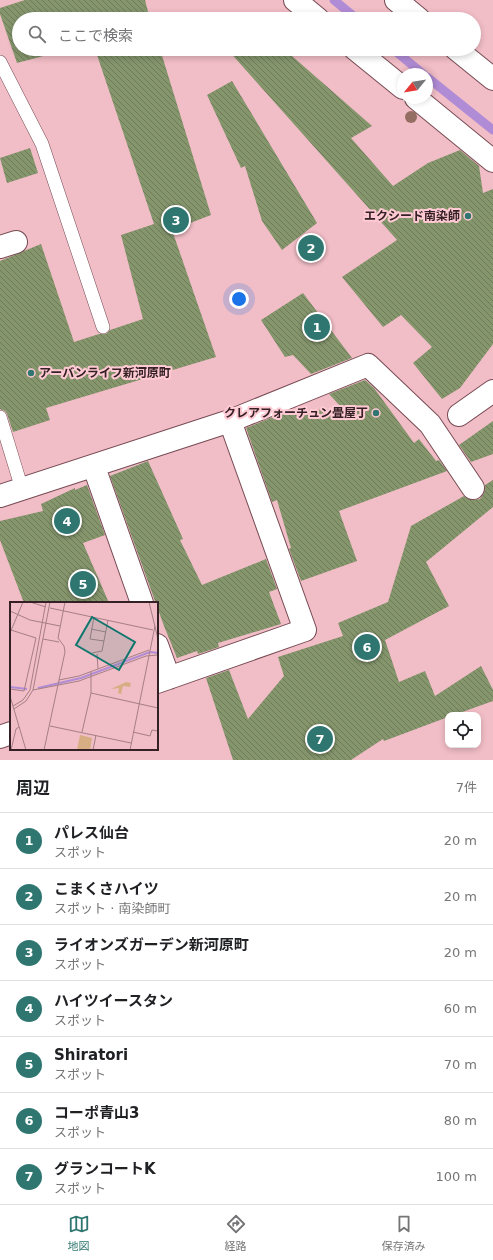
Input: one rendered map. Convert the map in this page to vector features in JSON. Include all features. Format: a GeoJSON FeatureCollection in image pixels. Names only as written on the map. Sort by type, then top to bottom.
{"type":"FeatureCollection","features":[{"type":"Feature","properties":{"kind":"street"},"geometry":{"type":"LineString","coordinates":[[295,0],[310,12]]}},
{"type":"Feature","properties":{"kind":"street"},"geometry":{"type":"LineString","coordinates":[[396,0],[411,12]]}},
{"type":"Feature","properties":{"kind":"street"},"geometry":{"type":"LineString","coordinates":[[364,56],[397,83]]}},
{"type":"Feature","properties":{"kind":"street"},"geometry":{"type":"LineString","coordinates":[[465,56],[493,79]]}},
{"type":"Feature","properties":{"kind":"street"},"geometry":{"type":"LineString","coordinates":[[423,104],[493,161]]}},
{"type":"Feature","properties":{"kind":"street"},"geometry":{"type":"LineString","coordinates":[[0,496],[94,467],[230,421],[368,365],[430,424],[473,488]]}},
{"type":"Feature","properties":{"kind":"street"},"geometry":{"type":"LineString","coordinates":[[459,415],[493,391]]}},
{"type":"Feature","properties":{"kind":"street"},"geometry":{"type":"LineString","coordinates":[[158,651],[163,680],[305,630],[230,421]]}},
{"type":"Feature","properties":{"kind":"street"},"geometry":{"type":"LineString","coordinates":[[94,467],[142,602]]}},
{"type":"Feature","properties":{"kind":"street"},"geometry":{"type":"LineString","coordinates":[[0,737],[10,733]]}},
{"type":"Feature","properties":{"kind":"lane"},"geometry":{"type":"LineString","coordinates":[[0,62],[42,144],[103,327]]}},
{"type":"Feature","properties":{"kind":"lane"},"geometry":{"type":"LineString","coordinates":[[0,417],[22,489]]}},
{"type":"Feature","properties":{"kind":"building"},"geometry":{"type":"Polygon","coordinates":[[[25,0],[145,0],[148,12],[12,12],[12,49],[0,14],[0,8],[25,0]]]}},
{"type":"Feature","properties":{"kind":"building"},"geometry":{"type":"Polygon","coordinates":[[[15,56],[44,56],[17,63],[15,56]]]}},
{"type":"Feature","properties":{"kind":"building"},"geometry":{"type":"Polygon","coordinates":[[[97,56],[162,56],[211,215],[172,230],[216,357],[46,408],[50,420],[13,432],[7,414],[5,411],[0,409],[0,261],[41,244],[74,342],[99,334],[106,334],[110,330],[143,319],[121,235],[154,224],[97,56]]]}},
{"type":"Feature","properties":{"kind":"building"},"geometry":{"type":"Polygon","coordinates":[[[233,56],[292,56],[372,126],[351,138],[393,186],[428,163],[460,150],[479,166],[483,193],[493,189],[493,344],[460,388],[442,399],[413,363],[432,347],[401,315],[383,327],[342,277],[397,240],[233,56]]]}},
{"type":"Feature","properties":{"kind":"building"},"geometry":{"type":"Polygon","coordinates":[[[232,81],[317,223],[282,250],[262,221],[245,166],[241,168],[207,95],[232,81]]]}},
{"type":"Feature","properties":{"kind":"building"},"geometry":{"type":"Polygon","coordinates":[[[30,148],[38,173],[7,183],[0,158],[30,148]]]}},
{"type":"Feature","properties":{"kind":"building"},"geometry":{"type":"Polygon","coordinates":[[[303,293],[352,358],[311,374],[293,355],[285,357],[261,320],[303,293]]]}},
{"type":"Feature","properties":{"kind":"building"},"geometry":{"type":"Polygon","coordinates":[[[365,380],[374,388],[414,443],[419,439],[436,461],[439,460],[447,471],[339,511],[357,561],[301,581],[289,549],[291,548],[277,500],[272,502],[246,428],[285,412],[342,408],[329,394],[365,380]]]}},
{"type":"Feature","properties":{"kind":"building"},"geometry":{"type":"Polygon","coordinates":[[[493,421],[493,454],[471,462],[459,445],[493,421]]]}},
{"type":"Feature","properties":{"kind":"building"},"geometry":{"type":"Polygon","coordinates":[[[148,461],[183,539],[180,540],[202,585],[266,559],[277,589],[269,592],[281,624],[218,643],[219,647],[198,654],[197,651],[177,658],[158,609],[158,602],[155,602],[110,476],[148,461]]]}},
{"type":"Feature","properties":{"kind":"building"},"geometry":{"type":"Polygon","coordinates":[[[493,480],[493,507],[426,562],[449,606],[385,640],[399,682],[425,671],[435,696],[481,666],[493,690],[493,701],[462,712],[445,712],[445,718],[384,741],[383,739],[351,760],[233,760],[206,678],[229,670],[248,719],[284,676],[278,657],[343,636],[338,623],[388,602],[411,526],[464,496],[473,500],[480,499],[484,493],[485,485],[493,480]]]}},
{"type":"Feature","properties":{"kind":"building"},"geometry":{"type":"Polygon","coordinates":[[[87,485],[105,535],[83,543],[109,602],[24,602],[0,540],[0,521],[43,511],[41,504],[75,488],[75,490],[87,485]]]}},
{"type":"Feature","properties":{"kind":"waterway"},"geometry":{"type":"LineString","coordinates":[[334,0],[349,12]]}},
{"type":"Feature","properties":{"kind":"waterway"},"geometry":{"type":"LineString","coordinates":[[401,56],[416,68]]}},
{"type":"Feature","properties":{"kind":"waterway"},"geometry":{"type":"LineString","coordinates":[[433,82],[493,130]]}},
{"type":"Feature","properties":{"kind":"place","name":"エクシード南染師"},"geometry":{"type":"Point","coordinates":[468,216]}},
{"type":"Feature","properties":{"kind":"place","name":"ライオンズガーデン新河原町"},"geometry":{"type":"Point","coordinates":[176,220]}},
{"type":"Feature","properties":{"kind":"place","name":"こまくさハイツ"},"geometry":{"type":"Point","coordinates":[311,248]}},
{"type":"Feature","properties":{"kind":"place","name":"パレス仙台"},"geometry":{"type":"Point","coordinates":[317,327]}},
{"type":"Feature","properties":{"kind":"place","name":"アーバンライフ新河原町"},"geometry":{"type":"Point","coordinates":[31,373]}},
{"type":"Feature","properties":{"kind":"place","name":"クレアフォーチュン畳屋丁"},"geometry":{"type":"Point","coordinates":[376,413]}},
{"type":"Feature","properties":{"kind":"place","name":"ハイツイースタン"},"geometry":{"type":"Point","coordinates":[67,521]}},
{"type":"Feature","properties":{"kind":"place","name":"Shiratori"},"geometry":{"type":"Point","coordinates":[83,584]}},
{"type":"Feature","properties":{"kind":"place","name":"コーポ青山3"},"geometry":{"type":"Point","coordinates":[367,647]}},
{"type":"Feature","properties":{"kind":"place","name":"グランコートK"},"geometry":{"type":"Point","coordinates":[320,739]}}]}
